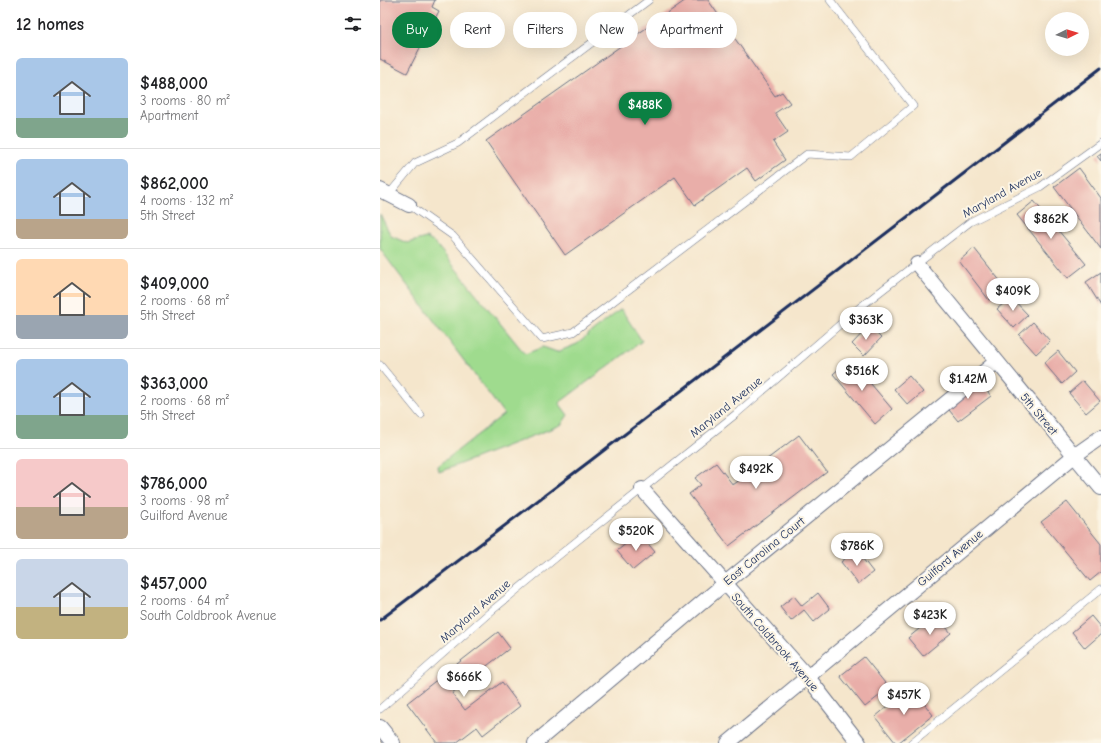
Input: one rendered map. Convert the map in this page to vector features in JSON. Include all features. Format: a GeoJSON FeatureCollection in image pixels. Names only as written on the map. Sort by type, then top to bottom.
{"type":"FeatureCollection","features":[{"type":"Feature","properties":{"kind":"street"},"geometry":{"type":"LineString","coordinates":[[385,192],[409,204]]}},
{"type":"Feature","properties":{"kind":"street","name":"5th Street"},"geometry":{"type":"LineString","coordinates":[[917,264],[1101,488]]}},
{"type":"Feature","properties":{"kind":"street","name":"East Carolina Court"},"geometry":{"type":"LineString","coordinates":[[535,743],[724,584],[996,362]]}},
{"type":"Feature","properties":{"kind":"street","name":"Guilford Avenue"},"geometry":{"type":"LineString","coordinates":[[728,743],[1074,456],[1101,437]]}},
{"type":"Feature","properties":{"kind":"street","name":"South Coldbrook Avenue"},"geometry":{"type":"LineString","coordinates":[[642,489],[724,584],[807,676],[859,743]]}},
{"type":"Feature","properties":{"kind":"street"},"geometry":{"type":"LineString","coordinates":[[380,727],[393,743]]}},
{"type":"Feature","properties":{"kind":"lane"},"geometry":{"type":"LineString","coordinates":[[385,192],[415,163],[458,143],[649,0]]}},
{"type":"Feature","properties":{"kind":"lane"},"geometry":{"type":"LineString","coordinates":[[409,204],[453,236],[542,339],[573,332],[807,154],[851,157],[913,106],[830,0]]}},
{"type":"Feature","properties":{"kind":"lane","name":"Maryland Avenue"},"geometry":{"type":"LineString","coordinates":[[380,709],[494,609],[736,414],[860,308],[970,222],[1040,187],[1101,143]]}},
{"type":"Feature","properties":{"kind":"lane"},"geometry":{"type":"LineString","coordinates":[[380,365],[421,415]]}},
{"type":"Feature","properties":{"kind":"lane"},"geometry":{"type":"LineString","coordinates":[[911,743],[1101,589]]}},
{"type":"Feature","properties":{"kind":"green space"},"geometry":{"type":"Polygon","coordinates":[[[380,214],[391,236],[407,243],[426,238],[435,243],[525,354],[543,347],[557,352],[577,344],[621,309],[642,341],[559,403],[568,415],[561,425],[439,472],[438,466],[504,414],[380,249],[380,214]]]}},
{"type":"Feature","properties":{"kind":"building"},"geometry":{"type":"Polygon","coordinates":[[[380,0],[435,0],[432,7],[438,12],[392,12],[392,48],[420,48],[407,73],[380,59],[380,0]]]}},
{"type":"Feature","properties":{"kind":"building"},"geometry":{"type":"Polygon","coordinates":[[[686,0],[708,0],[716,12],[669,12],[686,0]]]}},
{"type":"Feature","properties":{"kind":"building"},"geometry":{"type":"Polygon","coordinates":[[[646,28],[646,48],[737,48],[737,42],[775,96],[782,92],[790,103],[775,113],[788,132],[773,142],[785,160],[756,181],[747,168],[695,205],[675,177],[565,255],[486,141],[618,48],[638,48],[638,34],[646,28]]]}},
{"type":"Feature","properties":{"kind":"building"},"geometry":{"type":"Polygon","coordinates":[[[1101,153],[1101,161],[1097,156],[1101,153]]]}},
{"type":"Feature","properties":{"kind":"building"},"geometry":{"type":"Polygon","coordinates":[[[1079,168],[1101,198],[1101,249],[1054,187],[1079,168]]]}},
{"type":"Feature","properties":{"kind":"building"},"geometry":{"type":"Polygon","coordinates":[[[1034,201],[1086,264],[1068,278],[1017,215],[1034,201]]]}},
{"type":"Feature","properties":{"kind":"building"},"geometry":{"type":"Polygon","coordinates":[[[974,248],[1005,287],[989,300],[959,261],[974,248]]]}},
{"type":"Feature","properties":{"kind":"building"},"geometry":{"type":"Polygon","coordinates":[[[1101,272],[1101,306],[1086,282],[1101,272]]]}},
{"type":"Feature","properties":{"kind":"building"},"geometry":{"type":"Polygon","coordinates":[[[1011,297],[1028,315],[1014,328],[997,309],[1011,297]]]}},
{"type":"Feature","properties":{"kind":"building"},"geometry":{"type":"Polygon","coordinates":[[[1033,322],[1050,341],[1036,354],[1019,335],[1033,322]]]}},
{"type":"Feature","properties":{"kind":"building"},"geometry":{"type":"Polygon","coordinates":[[[869,326],[881,338],[864,356],[852,344],[869,326]]]}},
{"type":"Feature","properties":{"kind":"building"},"geometry":{"type":"Polygon","coordinates":[[[1058,351],[1075,372],[1062,384],[1044,363],[1058,351]]]}},
{"type":"Feature","properties":{"kind":"building"},"geometry":{"type":"Polygon","coordinates":[[[850,359],[892,409],[875,424],[833,374],[850,359]]]}},
{"type":"Feature","properties":{"kind":"building"},"geometry":{"type":"Polygon","coordinates":[[[909,376],[923,392],[908,405],[894,389],[909,376]]]}},
{"type":"Feature","properties":{"kind":"building"},"geometry":{"type":"Polygon","coordinates":[[[978,379],[991,396],[958,421],[945,405],[978,379]]]}},
{"type":"Feature","properties":{"kind":"building"},"geometry":{"type":"Polygon","coordinates":[[[1083,381],[1100,401],[1086,413],[1069,393],[1083,381]]]}},
{"type":"Feature","properties":{"kind":"building"},"geometry":{"type":"Polygon","coordinates":[[[799,435],[827,472],[729,546],[689,494],[701,485],[695,478],[716,463],[733,485],[799,435]]]}},
{"type":"Feature","properties":{"kind":"building"},"geometry":{"type":"Polygon","coordinates":[[[1067,502],[1101,544],[1101,572],[1090,581],[1041,522],[1067,502]]]}},
{"type":"Feature","properties":{"kind":"building"},"geometry":{"type":"Polygon","coordinates":[[[639,533],[655,552],[633,570],[617,551],[639,533]]]}},
{"type":"Feature","properties":{"kind":"building"},"geometry":{"type":"Polygon","coordinates":[[[856,550],[873,572],[858,584],[841,562],[856,550]]]}},
{"type":"Feature","properties":{"kind":"building"},"geometry":{"type":"Polygon","coordinates":[[[818,593],[830,609],[814,622],[804,610],[791,621],[780,607],[794,596],[802,606],[818,593]]]}},
{"type":"Feature","properties":{"kind":"building"},"geometry":{"type":"Polygon","coordinates":[[[936,615],[951,633],[923,656],[908,638],[936,615]]]}},
{"type":"Feature","properties":{"kind":"building"},"geometry":{"type":"Polygon","coordinates":[[[1091,616],[1101,628],[1101,634],[1085,648],[1072,632],[1091,616]]]}},
{"type":"Feature","properties":{"kind":"building"},"geometry":{"type":"Polygon","coordinates":[[[498,632],[510,648],[452,693],[465,710],[502,682],[520,706],[483,735],[477,727],[456,743],[437,743],[407,703],[498,632]]]}},
{"type":"Feature","properties":{"kind":"building"},"geometry":{"type":"Polygon","coordinates":[[[864,657],[889,688],[865,707],[840,676],[864,657]]]}},
{"type":"Feature","properties":{"kind":"building"},"geometry":{"type":"Polygon","coordinates":[[[911,687],[933,715],[898,743],[896,743],[875,717],[911,687]]]}},
{"type":"Feature","properties":{"kind":"railway"},"geometry":{"type":"LineString","coordinates":[[380,620],[590,461],[1101,68]]}}]}
